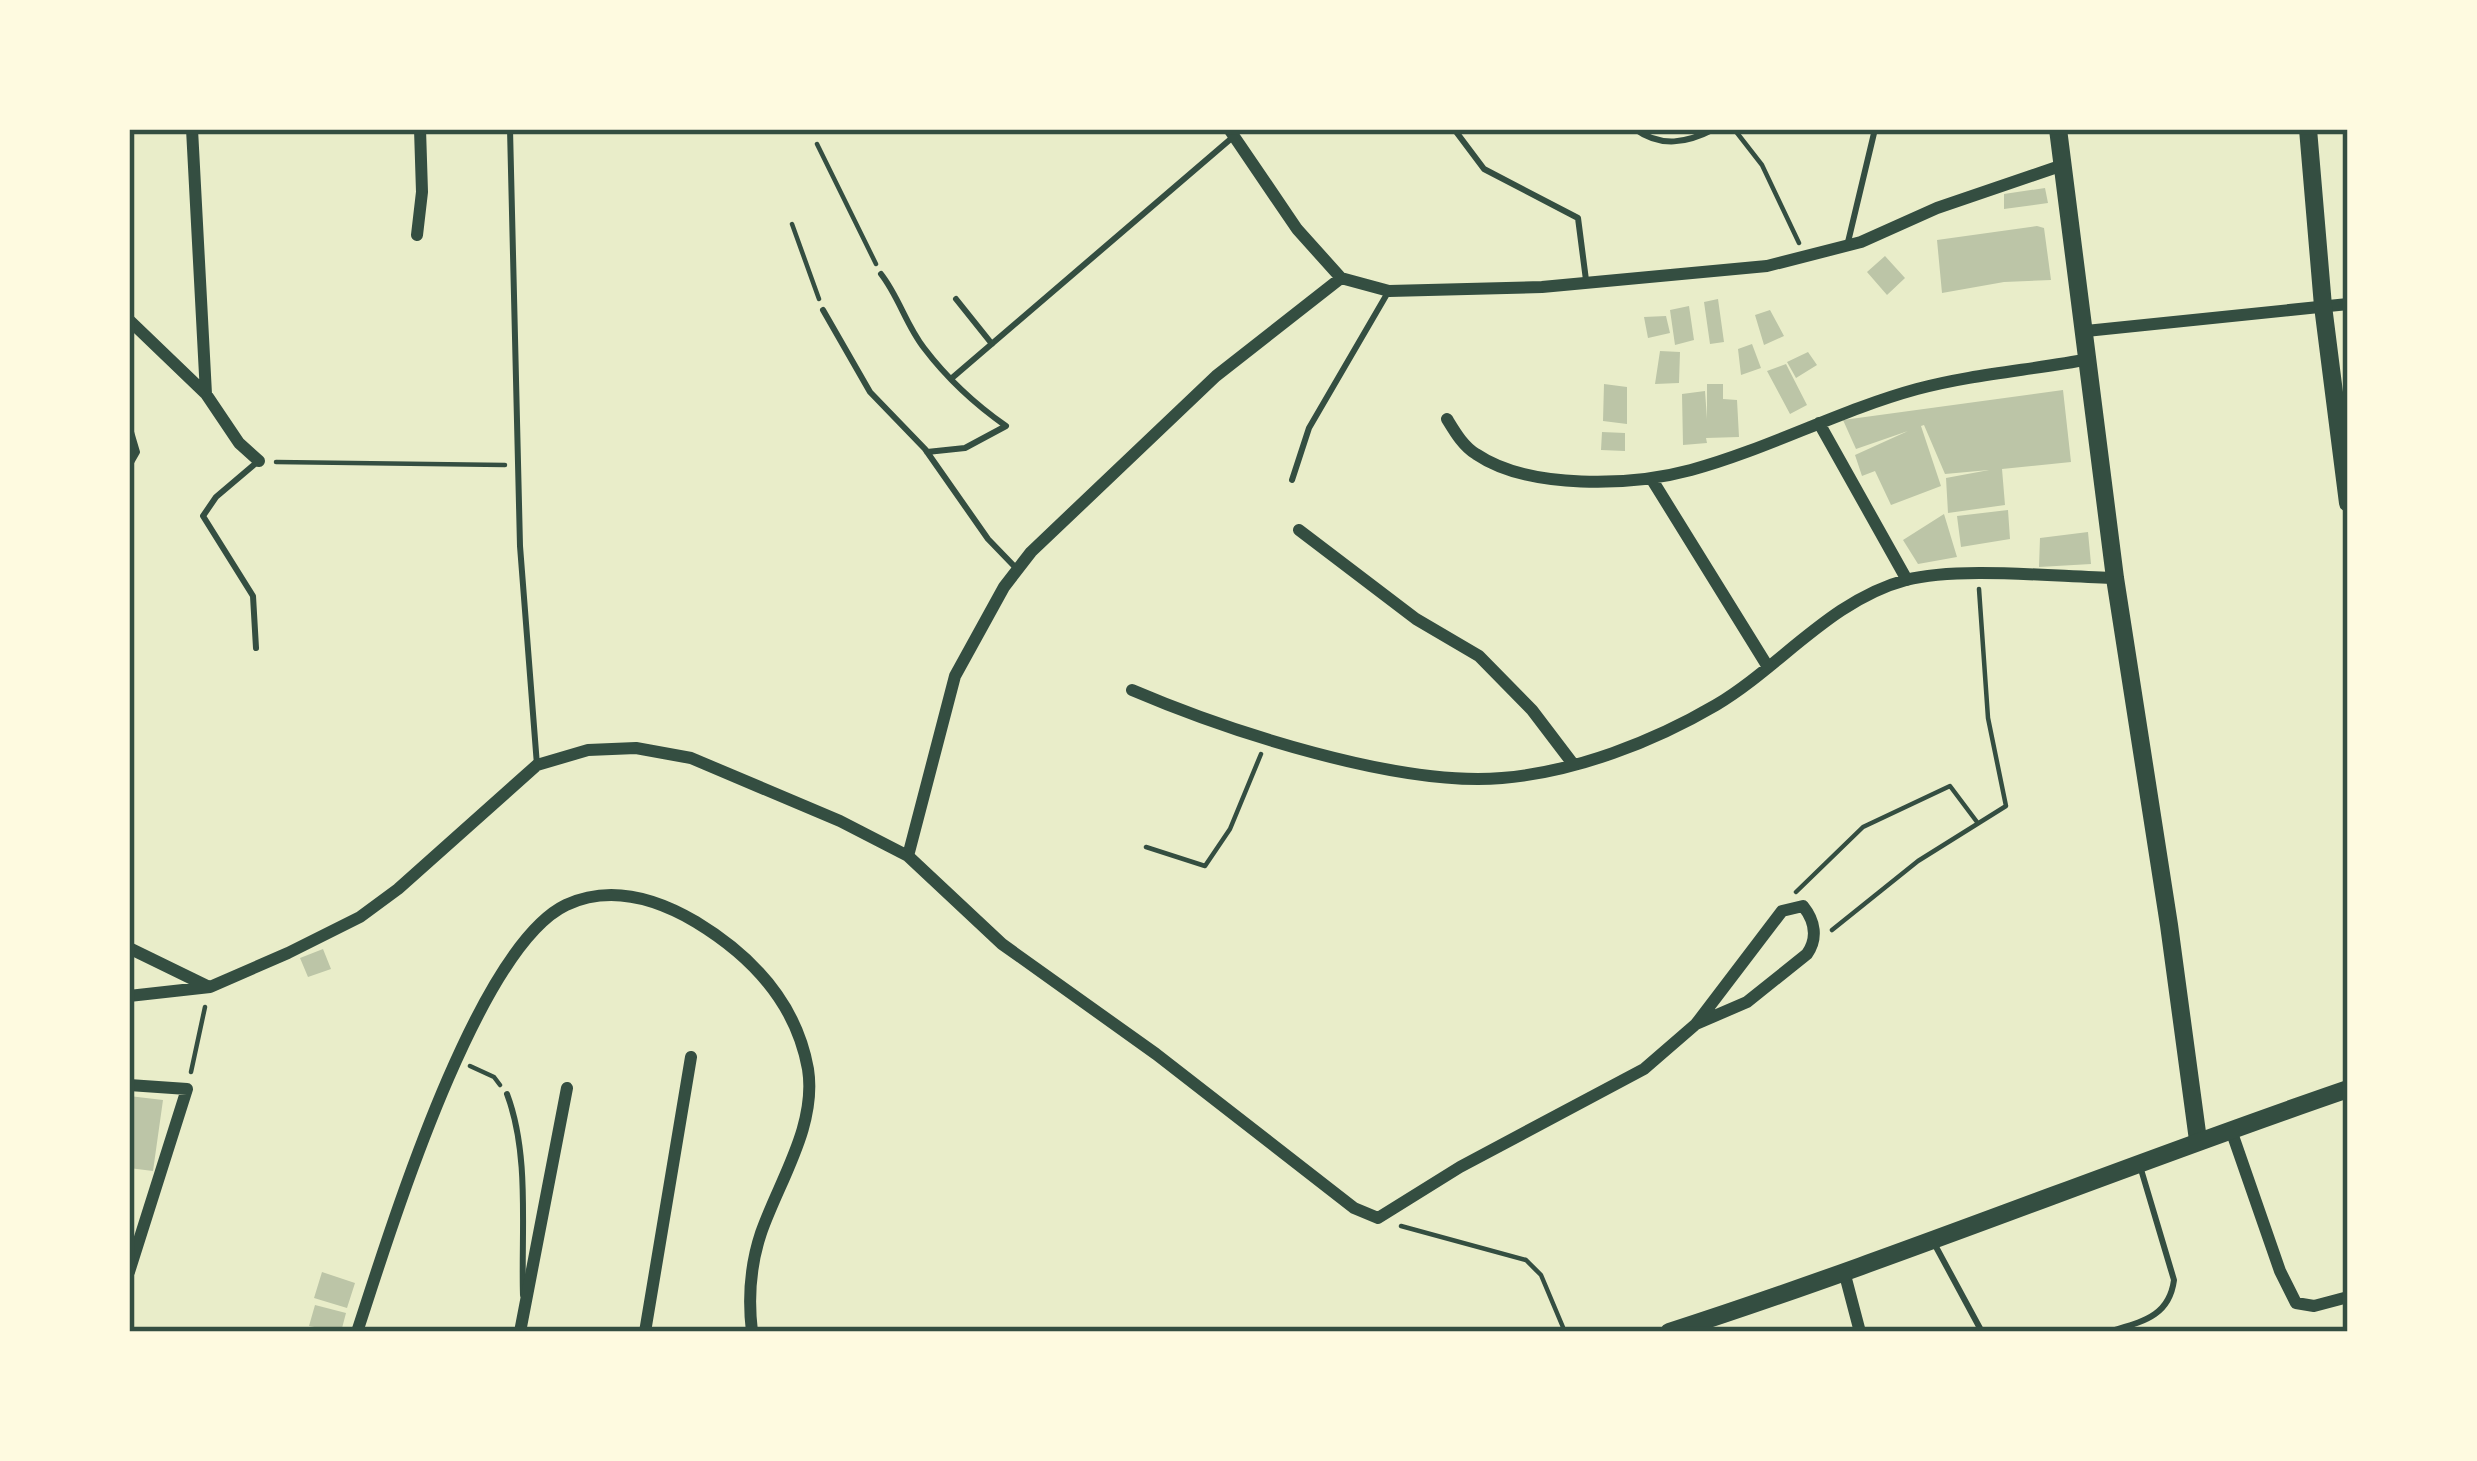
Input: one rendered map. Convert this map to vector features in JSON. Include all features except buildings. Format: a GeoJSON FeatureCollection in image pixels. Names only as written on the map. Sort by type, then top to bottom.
{"type":"FeatureCollection","features":[{"type":"Feature","properties":{"kind":"main road"},"geometry":{"type":"LineString","coordinates":[[2059,129],[2115,578],[2198,1140]]}},
{"type":"Feature","properties":{"kind":"main road"},"geometry":{"type":"LineString","coordinates":[[2308,129],[2323,306],[2348,503]]}},
{"type":"Feature","properties":{"kind":"main road"},"geometry":{"type":"LineString","coordinates":[[1669,1332],[1845,1275],[2198,1140],[2348,1089]]}},
{"type":"Feature","properties":{"kind":"street"},"geometry":{"type":"LineString","coordinates":[[192,129],[206,394]]}},
{"type":"Feature","properties":{"kind":"street"},"geometry":{"type":"LineString","coordinates":[[417,235],[421,129]]}},
{"type":"Feature","properties":{"kind":"street"},"geometry":{"type":"LineString","coordinates":[[1231,133],[1297,229],[1341,278],[1389,291],[1587,284],[1722,273],[1805,260],[2063,165]]}},
{"type":"Feature","properties":{"kind":"street"},"geometry":{"type":"LineString","coordinates":[[908,856],[955,676],[1004,587],[1031,552],[1216,376],[1341,278]]}},
{"type":"Feature","properties":{"kind":"street"},"geometry":{"type":"LineString","coordinates":[[2086,332],[2348,304]]}},
{"type":"Feature","properties":{"kind":"street"},"geometry":{"type":"LineString","coordinates":[[129,320],[206,394],[239,443],[259,461]]}},
{"type":"Feature","properties":{"kind":"street"},"geometry":{"type":"LineString","coordinates":[[1448,419],[1474,453],[1508,471],[1565,479],[1651,478],[1694,469],[1918,388],[2089,359]]}},
{"type":"Feature","properties":{"kind":"street"},"geometry":{"type":"LineString","coordinates":[[1819,423],[1907,580]]}},
{"type":"Feature","properties":{"kind":"street"},"geometry":{"type":"LineString","coordinates":[[1651,478],[1768,667]]}},
{"type":"Feature","properties":{"kind":"street"},"geometry":{"type":"LineString","coordinates":[[1300,530],[1416,619],[1479,656],[1532,710],[1574,764]]}},
{"type":"Feature","properties":{"kind":"street"},"geometry":{"type":"LineString","coordinates":[[1132,690],[1268,738],[1404,771],[1496,779],[1542,774],[1610,753],[1718,704],[1851,605],[1907,580],[1978,575],[2115,578]]}},
{"type":"Feature","properties":{"kind":"street"},"geometry":{"type":"LineString","coordinates":[[129,996],[210,987],[360,916],[398,889],[537,765],[588,750],[636,748],[691,758],[840,821],[908,856],[1032,967],[1156,1054],[1354,1208],[1378,1218],[1460,1167],[1644,1069],[1696,1024],[1782,911],[1803,906],[1811,915],[1814,944],[1807,954],[1747,1002],[1696,1024]]}},
{"type":"Feature","properties":{"kind":"street"},"geometry":{"type":"LineString","coordinates":[[357,1332],[471,1023],[529,934],[566,905],[630,894],[668,905],[724,939],[773,985],[788,1011],[808,1070],[803,1129],[760,1237],[752,1273],[748,1302],[752,1332]]}},
{"type":"Feature","properties":{"kind":"street"},"geometry":{"type":"LineString","coordinates":[[129,948],[210,987]]}},
{"type":"Feature","properties":{"kind":"street"},"geometry":{"type":"LineString","coordinates":[[645,1332],[691,1057]]}},
{"type":"Feature","properties":{"kind":"street"},"geometry":{"type":"LineString","coordinates":[[129,1085],[187,1089],[129,1272]]}},
{"type":"Feature","properties":{"kind":"street"},"geometry":{"type":"LineString","coordinates":[[522,1324],[568,1088]]}},
{"type":"Feature","properties":{"kind":"street"},"geometry":{"type":"LineString","coordinates":[[2230,1130],[2296,1303],[2314,1306],[2348,1297]]}},
{"type":"Feature","properties":{"kind":"street"},"geometry":{"type":"LineString","coordinates":[[1845,1275],[1859,1332]]}},
{"type":"Feature","properties":{"kind":"lane"},"geometry":{"type":"LineString","coordinates":[[510,129],[517,465],[537,765]]}},
{"type":"Feature","properties":{"kind":"lane"},"geometry":{"type":"LineString","coordinates":[[1454,129],[1484,169],[1578,218],[1587,284]]}},
{"type":"Feature","properties":{"kind":"lane"},"geometry":{"type":"LineString","coordinates":[[1635,129],[1647,138],[1667,142],[1691,141],[1714,129]]}},
{"type":"Feature","properties":{"kind":"lane"},"geometry":{"type":"LineString","coordinates":[[1847,246],[1875,129]]}},
{"type":"Feature","properties":{"kind":"lane"},"geometry":{"type":"LineString","coordinates":[[952,378],[1231,133]]}},
{"type":"Feature","properties":{"kind":"lane"},"geometry":{"type":"LineString","coordinates":[[881,274],[897,294],[924,348],[967,395],[1006,426],[964,448],[927,452]]}},
{"type":"Feature","properties":{"kind":"lane"},"geometry":{"type":"LineString","coordinates":[[1292,480],[1309,428],[1389,291]]}},
{"type":"Feature","properties":{"kind":"lane"},"geometry":{"type":"LineString","coordinates":[[956,299],[992,344]]}},
{"type":"Feature","properties":{"kind":"lane"},"geometry":{"type":"LineString","coordinates":[[823,310],[870,392],[927,452],[988,539],[1017,570]]}},
{"type":"Feature","properties":{"kind":"lane"},"geometry":{"type":"LineString","coordinates":[[129,425],[137,452],[129,466]]}},
{"type":"Feature","properties":{"kind":"lane"},"geometry":{"type":"LineString","coordinates":[[256,648],[253,596],[203,516],[216,497],[259,461]]}},
{"type":"Feature","properties":{"kind":"lane"},"geometry":{"type":"LineString","coordinates":[[507,1094],[516,1118],[519,1156],[522,1324]]}},
{"type":"Feature","properties":{"kind":"lane"},"geometry":{"type":"LineString","coordinates":[[2108,1332],[2156,1316],[2172,1294],[2174,1280],[2139,1162]]}},
{"type":"Feature","properties":{"kind":"lane"},"geometry":{"type":"LineString","coordinates":[[1934,1241],[1982,1332]]}},
{"type":"Feature","properties":{"kind":"path"},"geometry":{"type":"LineString","coordinates":[[1734,129],[1762,164],[1805,260]]}},
{"type":"Feature","properties":{"kind":"path"},"geometry":{"type":"LineString","coordinates":[[818,144],[881,274]]}},
{"type":"Feature","properties":{"kind":"path"},"geometry":{"type":"LineString","coordinates":[[792,224],[823,310]]}},
{"type":"Feature","properties":{"kind":"path"},"geometry":{"type":"LineString","coordinates":[[259,461],[517,465]]}},
{"type":"Feature","properties":{"kind":"path"},"geometry":{"type":"LineString","coordinates":[[1814,944],[1918,861],[2006,806],[1988,718],[1978,575]]}},
{"type":"Feature","properties":{"kind":"path"},"geometry":{"type":"LineString","coordinates":[[1146,847],[1204,866],[1230,829],[1268,738]]}},
{"type":"Feature","properties":{"kind":"path"},"geometry":{"type":"LineString","coordinates":[[1782,911],[1804,881],[1863,826],[1950,786],[1978,824]]}},
{"type":"Feature","properties":{"kind":"path"},"geometry":{"type":"LineString","coordinates":[[187,1089],[210,987]]}},
{"type":"Feature","properties":{"kind":"path"},"geometry":{"type":"LineString","coordinates":[[457,1060],[494,1077],[507,1094]]}},
{"type":"Feature","properties":{"kind":"path"},"geometry":{"type":"LineString","coordinates":[[1378,1218],[1526,1259],[1541,1275],[1564,1332]]}}]}
